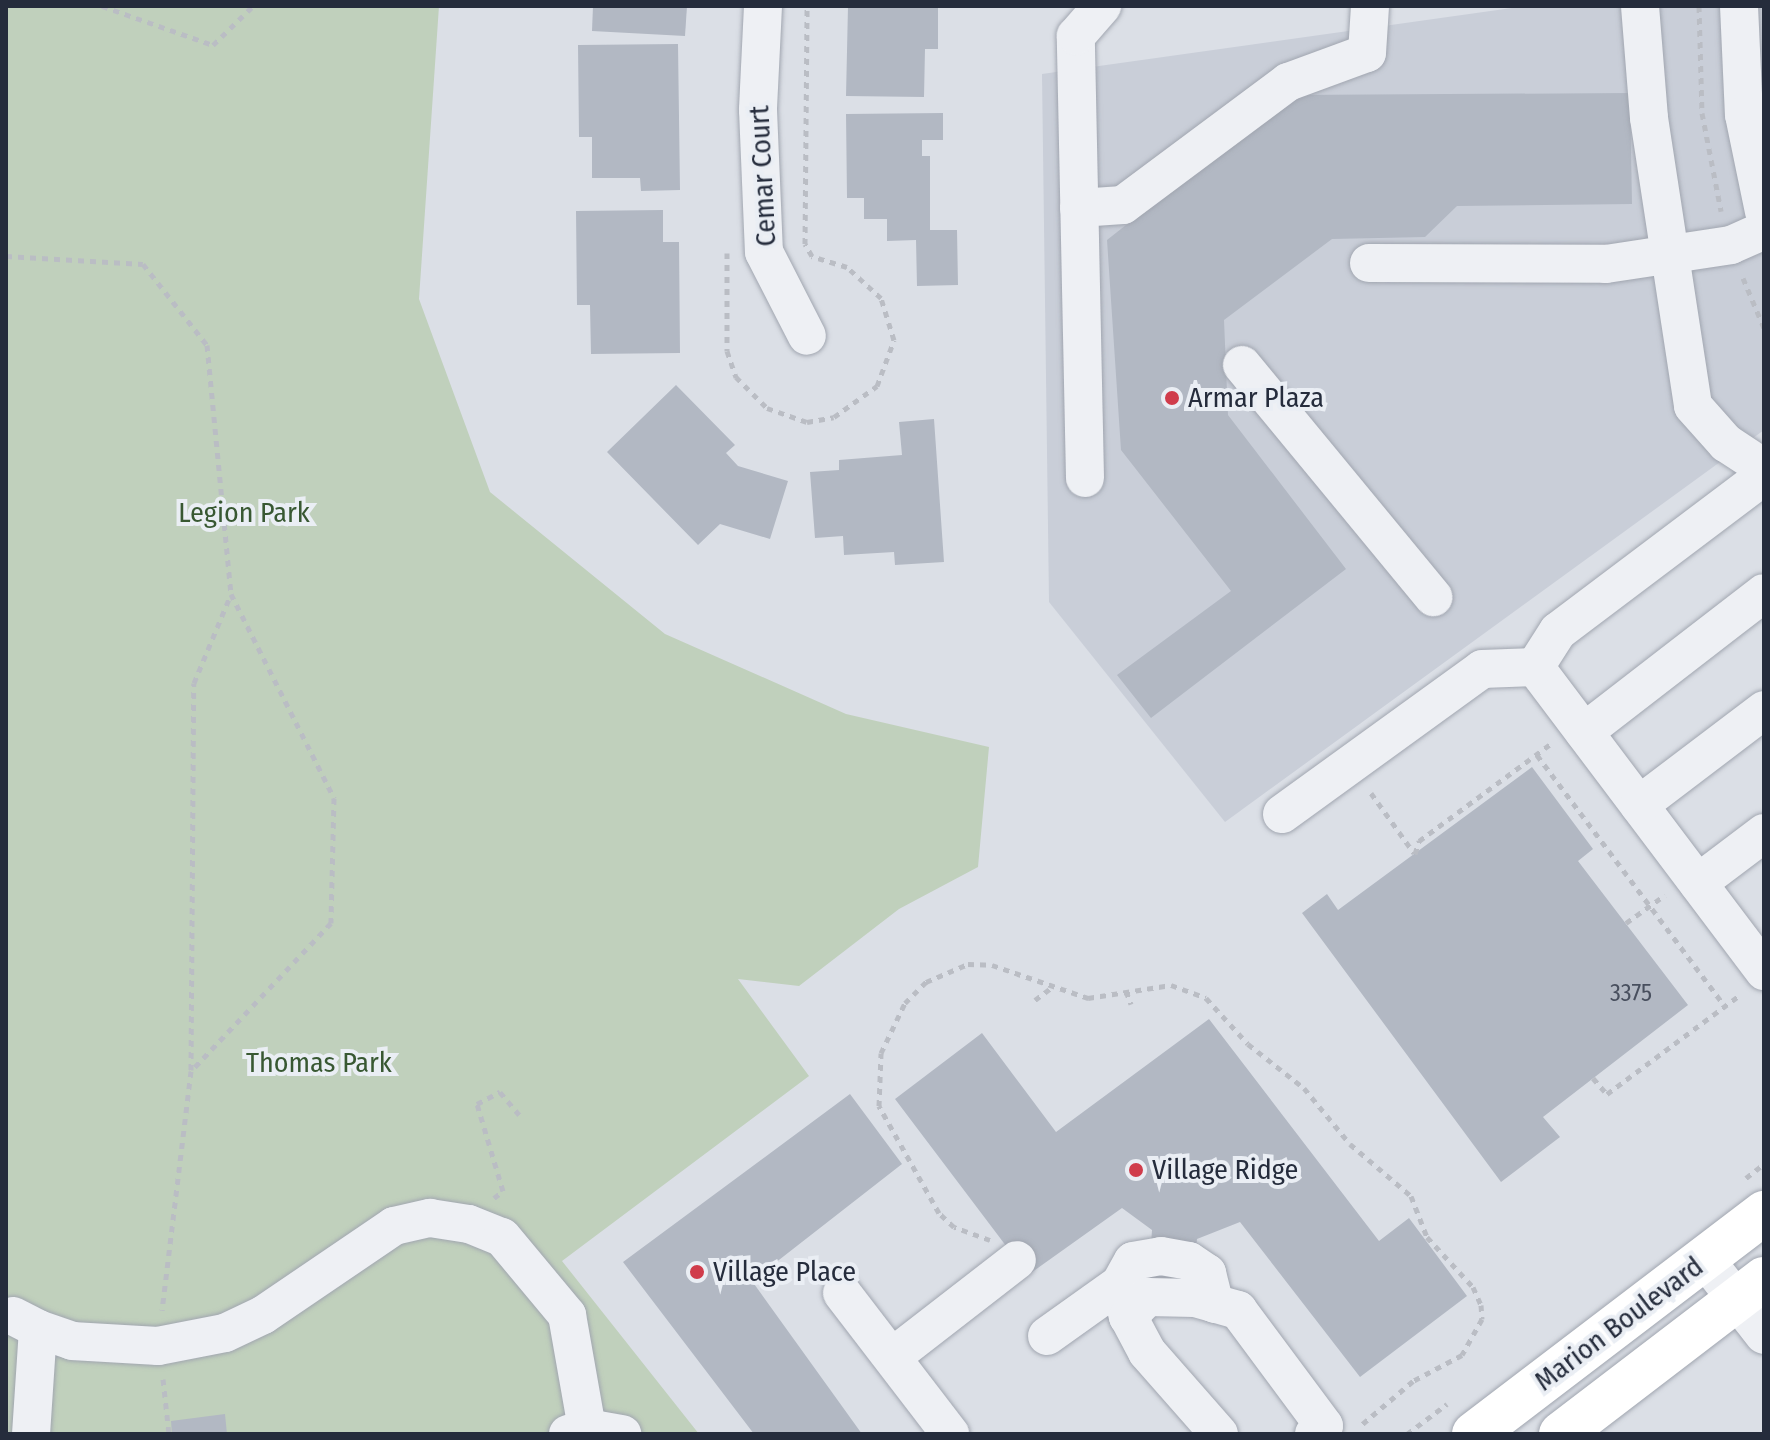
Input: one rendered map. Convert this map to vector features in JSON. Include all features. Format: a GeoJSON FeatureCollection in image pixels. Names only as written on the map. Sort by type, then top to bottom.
{"type":"FeatureCollection","features":[{"type":"Feature","properties":{"kind":"main road","name":"Marion Boulevard"},"geometry":{"type":"LineString","coordinates":[[1474,1434],[1764,1213]]}},
{"type":"Feature","properties":{"kind":"main road","name":"Marion Boulevard"},"geometry":{"type":"LineString","coordinates":[[1561,1434],[1750,1290]]}},
{"type":"Feature","properties":{"kind":"street","name":"Cemar Court"},"geometry":{"type":"LineString","coordinates":[[763,6],[758,110],[764,252],[807,336]]}},
{"type":"Feature","properties":{"kind":"street"},"geometry":{"type":"LineString","coordinates":[[1085,478],[1076,36],[1102,6]]}},
{"type":"Feature","properties":{"kind":"street"},"geometry":{"type":"LineString","coordinates":[[1079,208],[1123,205],[1288,82],[1367,53],[1370,6]]}},
{"type":"Feature","properties":{"kind":"street"},"geometry":{"type":"LineString","coordinates":[[1640,6],[1669,256],[1693,406],[1726,443],[1764,468]]}},
{"type":"Feature","properties":{"kind":"street"},"geometry":{"type":"LineString","coordinates":[[1739,6],[1744,115],[1764,212]]}},
{"type":"Feature","properties":{"kind":"street"},"geometry":{"type":"LineString","coordinates":[[1369,263],[1606,264],[1731,245],[1764,230]]}},
{"type":"Feature","properties":{"kind":"street"},"geometry":{"type":"LineString","coordinates":[[1242,365],[1433,597]]}},
{"type":"Feature","properties":{"kind":"street"},"geometry":{"type":"LineString","coordinates":[[1535,667],[1558,631],[1764,476]]}},
{"type":"Feature","properties":{"kind":"street"},"geometry":{"type":"LineString","coordinates":[[1581,727],[1764,593]]}},
{"type":"Feature","properties":{"kind":"street"},"geometry":{"type":"LineString","coordinates":[[1535,667],[1695,879],[1757,970]]}},
{"type":"Feature","properties":{"kind":"street"},"geometry":{"type":"LineString","coordinates":[[1282,814],[1482,669],[1535,667]]}},
{"type":"Feature","properties":{"kind":"street"},"geometry":{"type":"LineString","coordinates":[[1639,805],[1764,710]]}},
{"type":"Feature","properties":{"kind":"street"},"geometry":{"type":"LineString","coordinates":[[1695,879],[1764,833]]}},
{"type":"Feature","properties":{"kind":"street"},"geometry":{"type":"LineString","coordinates":[[31,1434],[26,1322],[72,1341],[158,1346],[225,1333],[263,1315],[394,1226],[430,1218],[462,1223],[502,1237],[567,1315],[576,1341],[592,1432]]}},
{"type":"Feature","properties":{"kind":"street"},"geometry":{"type":"LineString","coordinates":[[1705,1259],[1750,1290],[1764,1335]]}},
{"type":"Feature","properties":{"kind":"street"},"geometry":{"type":"LineString","coordinates":[[892,1357],[1013,1263]]}},
{"type":"Feature","properties":{"kind":"street"},"geometry":{"type":"LineString","coordinates":[[842,1293],[950,1434]]}},
{"type":"Feature","properties":{"kind":"street"},"geometry":{"type":"LineString","coordinates":[[1047,1336],[1124,1300],[1147,1297],[1215,1304],[1238,1310],[1324,1426],[1314,1434]]}},
{"type":"Feature","properties":{"kind":"street"},"geometry":{"type":"LineString","coordinates":[[1124,1300],[1147,1352],[1219,1434]]}},
{"type":"Feature","properties":{"kind":"path"},"geometry":{"type":"LineString","coordinates":[[102,6],[213,45],[253,6]]}},
{"type":"Feature","properties":{"kind":"path"},"geometry":{"type":"LineString","coordinates":[[6,256],[143,264],[207,345],[231,594],[334,798],[331,923],[191,1071]]}},
{"type":"Feature","properties":{"kind":"path"},"geometry":{"type":"LineString","coordinates":[[169,1434],[158,1346],[191,1071],[194,683],[231,594]]}},
{"type":"Feature","properties":{"kind":"path"},"geometry":{"type":"LineString","coordinates":[[1351,764],[1415,854],[1419,841],[1537,755],[1581,727]]}},
{"type":"Feature","properties":{"kind":"path"},"geometry":{"type":"LineString","coordinates":[[1537,755],[1725,1006]]}},
{"type":"Feature","properties":{"kind":"path"},"geometry":{"type":"LineString","coordinates":[[1626,923],[1695,879]]}},
{"type":"Feature","properties":{"kind":"path"},"geometry":{"type":"LineString","coordinates":[[1013,1263],[996,1245],[954,1227],[927,1195],[879,1106],[881,1053],[905,1003],[946,971],[992,965],[1088,998],[1171,985],[1206,998],[1248,1044],[1304,1088],[1350,1144],[1411,1196],[1427,1237],[1473,1287],[1482,1319],[1462,1355],[1413,1381],[1350,1434]]}},
{"type":"Feature","properties":{"kind":"path"},"geometry":{"type":"LineString","coordinates":[[1593,1078],[1607,1094],[1725,1006],[1757,970]]}},
{"type":"Feature","properties":{"kind":"path"},"geometry":{"type":"LineString","coordinates":[[1035,1000],[1052,988]]}},
{"type":"Feature","properties":{"kind":"path"},"geometry":{"type":"LineString","coordinates":[[1126,991],[1131,1004]]}},
{"type":"Feature","properties":{"kind":"path"},"geometry":{"type":"LineString","coordinates":[[462,1223],[503,1191],[477,1104],[500,1092],[519,1115]]}},
{"type":"Feature","properties":{"kind":"shaded area"},"geometry":{"type":"Polygon","coordinates":[[[1526,6],[1764,6],[1764,430],[1225,822],[1049,602],[1042,74],[1526,6]]]}},
{"type":"Feature","properties":{"kind":"green space"},"geometry":{"type":"Polygon","coordinates":[[[6,6],[439,6],[419,299],[490,492],[665,634],[846,714],[989,747],[978,867],[899,909],[799,986],[738,979],[809,1076],[562,1261],[699,1434],[6,1434],[6,6]]]}},
{"type":"Feature","properties":{"kind":"building"},"geometry":{"type":"Polygon","coordinates":[[[593,6],[687,6],[685,36],[592,31],[593,6]]]}},
{"type":"Feature","properties":{"kind":"building"},"geometry":{"type":"Polygon","coordinates":[[[848,6],[938,6],[938,49],[925,49],[924,97],[846,96],[848,6]]]}},
{"type":"Feature","properties":{"kind":"building"},"geometry":{"type":"Polygon","coordinates":[[[678,44],[680,190],[641,191],[640,178],[592,178],[592,137],[579,137],[578,45],[678,44]]]}},
{"type":"Feature","properties":{"kind":"building","name":"Armar Plaza"},"geometry":{"type":"Polygon","coordinates":[[[1630,93],[1632,204],[1457,206],[1425,237],[1332,239],[1224,320],[1228,415],[1346,569],[1151,718],[1117,675],[1231,591],[1121,450],[1107,240],[1291,95],[1630,93]]]}},
{"type":"Feature","properties":{"kind":"building"},"geometry":{"type":"Polygon","coordinates":[[[943,113],[943,140],[922,140],[922,156],[930,156],[930,230],[957,230],[958,285],[917,286],[916,240],[887,241],[887,219],[864,219],[864,198],[847,198],[846,114],[943,113]]]}},
{"type":"Feature","properties":{"kind":"building"},"geometry":{"type":"Polygon","coordinates":[[[663,210],[663,242],[679,242],[680,353],[591,354],[590,305],[577,305],[576,211],[663,210]]]}},
{"type":"Feature","properties":{"kind":"building"},"geometry":{"type":"Polygon","coordinates":[[[676,385],[735,445],[726,453],[738,466],[788,481],[770,539],[720,524],[698,545],[607,452],[676,385]]]}},
{"type":"Feature","properties":{"kind":"building"},"geometry":{"type":"Polygon","coordinates":[[[934,419],[944,562],[895,565],[894,552],[844,555],[843,536],[815,538],[810,472],[839,470],[839,460],[902,455],[899,422],[934,419]]]}},
{"type":"Feature","properties":{"kind":"building"},"geometry":{"type":"Polygon","coordinates":[[[1532,767],[1593,849],[1578,861],[1688,1005],[1543,1117],[1560,1137],[1501,1182],[1302,913],[1327,894],[1338,910],[1532,767]]]}},
{"type":"Feature","properties":{"kind":"building","name":"Village Ridge"},"geometry":{"type":"Polygon","coordinates":[[[1209,1019],[1379,1241],[1409,1218],[1467,1296],[1360,1377],[1240,1222],[1197,1239],[1193,1281],[1149,1276],[1152,1230],[1122,1208],[1028,1275],[895,1099],[982,1033],[1056,1132],[1209,1019]]]}},
{"type":"Feature","properties":{"kind":"building","name":"Village Place"},"geometry":{"type":"Polygon","coordinates":[[[850,1094],[902,1164],[752,1281],[862,1434],[754,1434],[623,1262],[850,1094]]]}},
{"type":"Feature","properties":{"kind":"building"},"geometry":{"type":"Polygon","coordinates":[[[225,1414],[227,1434],[172,1434],[171,1421],[225,1414]]]}},
{"type":"Feature","properties":{"kind":"place","name":"Armar Plaza"},"geometry":{"type":"Point","coordinates":[1172,398]}},
{"type":"Feature","properties":{"kind":"place","name":"Village Ridge"},"geometry":{"type":"Point","coordinates":[1136,1170]}},
{"type":"Feature","properties":{"kind":"place","name":"Village Place"},"geometry":{"type":"Point","coordinates":[697,1272]}},
{"type":"Feature","properties":{"kind":"park label","name":"Legion Park"},"geometry":{"type":"Point","coordinates":[244,513]}},
{"type":"Feature","properties":{"kind":"park label","name":"Thomas Park"},"geometry":{"type":"Point","coordinates":[319,1063]}}]}
